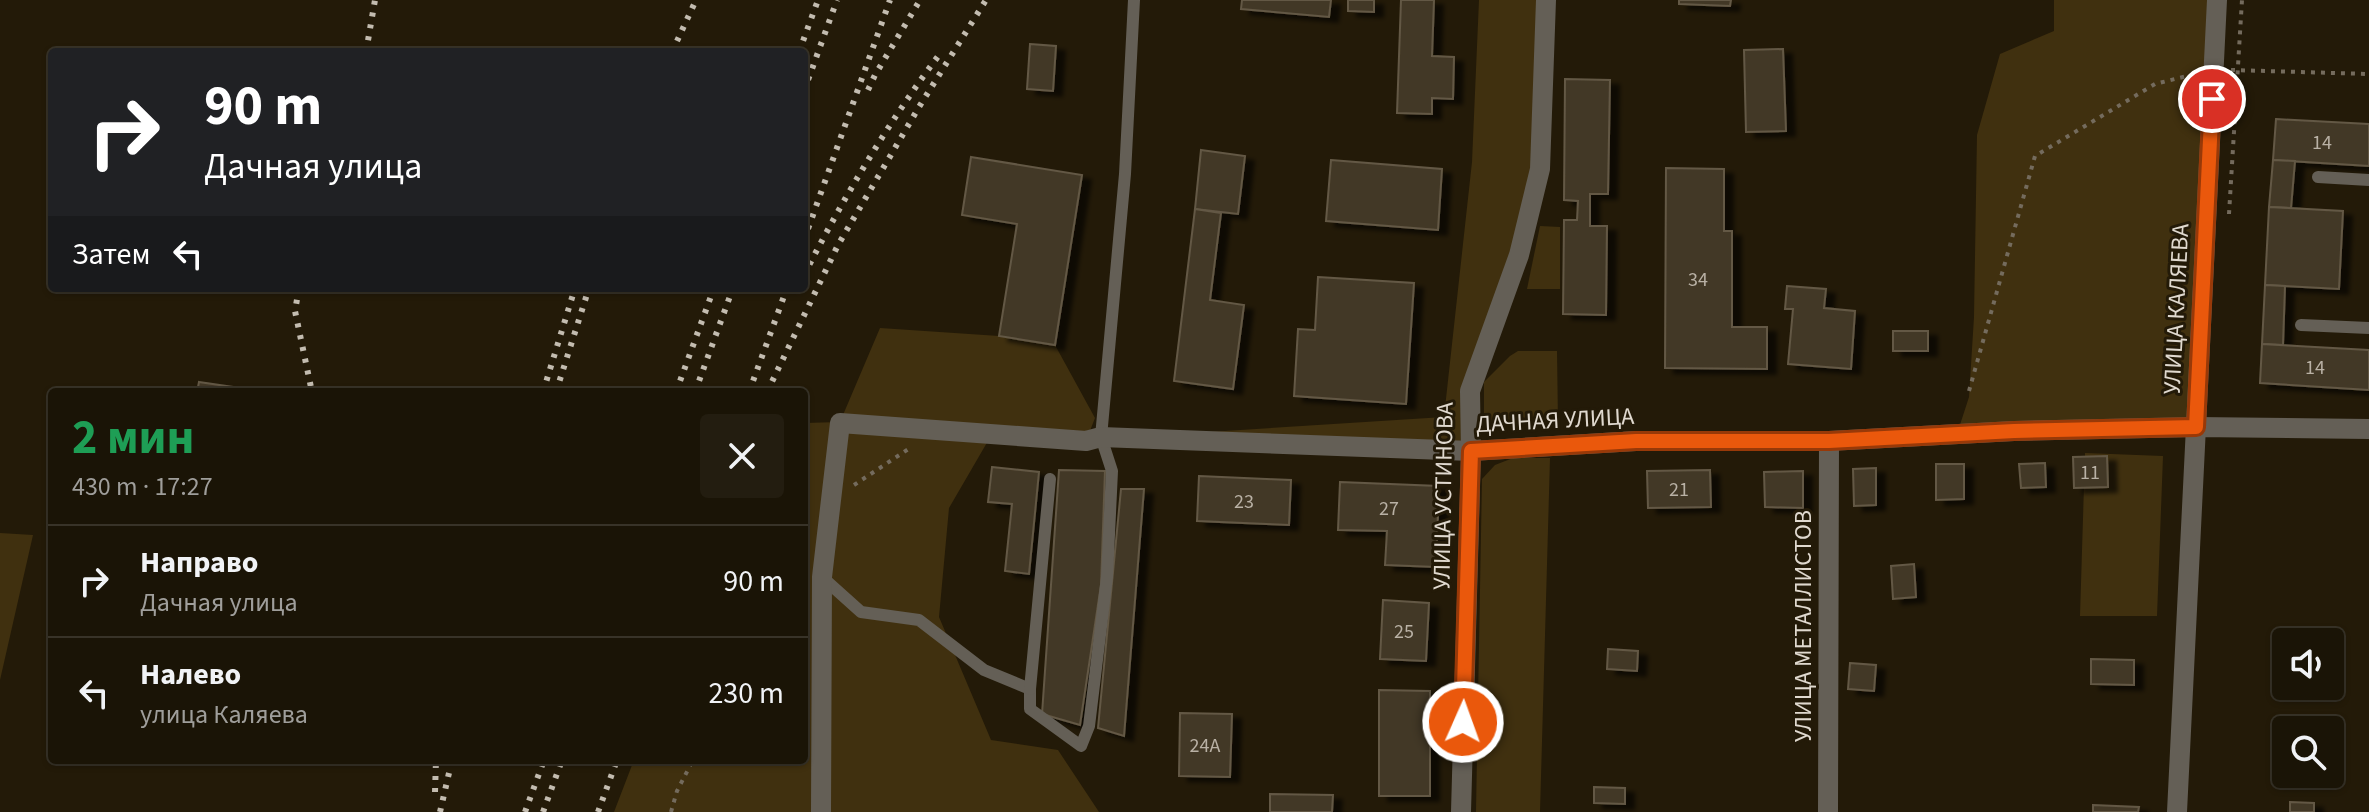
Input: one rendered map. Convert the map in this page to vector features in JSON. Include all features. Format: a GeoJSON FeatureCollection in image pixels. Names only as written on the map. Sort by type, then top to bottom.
{"type":"FeatureCollection","features":[{"type":"Feature","properties":{"kind":"street","name":"УЛИЦА УСТИНОВА"},"geometry":{"type":"LineString","coordinates":[[1461,812],[1470,391],[1519,255],[1540,169],[1546,0]]}},
{"type":"Feature","properties":{"kind":"street","name":"УЛИЦА КАЛЯЕВА"},"geometry":{"type":"LineString","coordinates":[[2177,812],[2217,0]]}},
{"type":"Feature","properties":{"kind":"street","name":"ДАЧНАЯ УЛИЦА"},"geometry":{"type":"LineString","coordinates":[[822,577],[840,423],[1086,441],[1101,437],[1471,451],[1636,441],[1829,441],[2014,431],[2196,427],[2369,429]]}},
{"type":"Feature","properties":{"kind":"street","name":"УЛИЦА МЕТАЛЛИСТОВ"},"geometry":{"type":"LineString","coordinates":[[1828,812],[1829,441]]}},
{"type":"Feature","properties":{"kind":"street"},"geometry":{"type":"LineString","coordinates":[[821,812],[822,577]]}},
{"type":"Feature","properties":{"kind":"lane"},"geometry":{"type":"LineString","coordinates":[[1050,479],[1030,709],[1081,746],[1089,726],[1107,577],[1112,471],[1101,437],[1125,174],[1134,0]]}},
{"type":"Feature","properties":{"kind":"lane"},"geometry":{"type":"LineString","coordinates":[[2318,177],[2369,180]]}},
{"type":"Feature","properties":{"kind":"lane"},"geometry":{"type":"LineString","coordinates":[[2301,325],[2369,328]]}},
{"type":"Feature","properties":{"kind":"lane"},"geometry":{"type":"LineString","coordinates":[[822,577],[861,612],[919,620],[984,670],[1030,689]]}},
{"type":"Feature","properties":{"kind":"path"},"geometry":{"type":"LineString","coordinates":[[1969,391],[2035,156],[2155,84],[2214,69],[2369,74]]}},
{"type":"Feature","properties":{"kind":"path"},"geometry":{"type":"LineString","coordinates":[[849,493],[868,474],[942,430]]}},
{"type":"Feature","properties":{"kind":"path"},"geometry":{"type":"LineString","coordinates":[[671,812],[677,791],[691,764]]}},
{"type":"Feature","properties":{"kind":"shaded area"},"geometry":{"type":"Polygon","coordinates":[[[1479,0],[1546,0],[1540,169],[1470,391],[1466,446],[1193,433],[1444,417],[1472,162],[1479,0]]]}},
{"type":"Feature","properties":{"kind":"shaded area"},"geometry":{"type":"Polygon","coordinates":[[[2054,0],[2217,0],[2196,427],[1957,434],[1969,397],[1974,317],[1977,135],[2000,54],[2054,31],[2054,0]]]}},
{"type":"Feature","properties":{"kind":"shaded area"},"geometry":{"type":"Polygon","coordinates":[[[1540,226],[1560,227],[1560,289],[1527,289],[1540,226]]]}},
{"type":"Feature","properties":{"kind":"shaded area"},"geometry":{"type":"Polygon","coordinates":[[[880,328],[999,336],[1055,345],[1095,418],[1086,441],[992,434],[949,508],[939,617],[991,740],[1058,750],[1099,812],[614,812],[632,764],[808,764],[808,423],[840,422],[880,328]]]}},
{"type":"Feature","properties":{"kind":"shaded area"},"geometry":{"type":"Polygon","coordinates":[[[1518,351],[1557,351],[1558,424],[1484,424],[1484,382],[1518,351]]]}},
{"type":"Feature","properties":{"kind":"shaded area"},"geometry":{"type":"Polygon","coordinates":[[[2085,453],[2163,456],[2157,616],[2080,616],[2085,453]]]}},
{"type":"Feature","properties":{"kind":"shaded area"},"geometry":{"type":"Polygon","coordinates":[[[1513,458],[1550,458],[1540,812],[1476,812],[1482,479],[1495,465],[1513,458]]]}},
{"type":"Feature","properties":{"kind":"shaded area"},"geometry":{"type":"Polygon","coordinates":[[[0,533],[33,535],[0,680],[0,533]]]}},
{"type":"Feature","properties":{"kind":"building"},"geometry":{"type":"Polygon","coordinates":[[[1242,0],[1331,0],[1329,17],[1241,9],[1242,0]]]}},
{"type":"Feature","properties":{"kind":"building"},"geometry":{"type":"Polygon","coordinates":[[[1348,0],[1374,0],[1374,12],[1348,11],[1348,0]]]}},
{"type":"Feature","properties":{"kind":"building"},"geometry":{"type":"Polygon","coordinates":[[[1401,0],[1434,0],[1432,56],[1454,57],[1453,99],[1432,98],[1432,114],[1397,113],[1401,0]]]}},
{"type":"Feature","properties":{"kind":"building"},"geometry":{"type":"Polygon","coordinates":[[[1679,0],[1731,0],[1730,6],[1679,4],[1679,0]]]}},
{"type":"Feature","properties":{"kind":"building"},"geometry":{"type":"Polygon","coordinates":[[[1030,44],[1056,46],[1053,91],[1027,89],[1030,44]]]}},
{"type":"Feature","properties":{"kind":"building"},"geometry":{"type":"Polygon","coordinates":[[[1783,49],[1786,131],[1746,132],[1744,50],[1783,49]]]}},
{"type":"Feature","properties":{"kind":"building"},"geometry":{"type":"Polygon","coordinates":[[[1565,79],[1610,80],[1608,194],[1590,194],[1590,226],[1607,226],[1606,315],[1563,314],[1564,220],[1577,220],[1578,201],[1564,200],[1565,79]]]}},
{"type":"Feature","properties":{"kind":"building"},"geometry":{"type":"Polygon","coordinates":[[[2276,119],[2369,124],[2369,166],[2273,160],[2276,119]]]}},
{"type":"Feature","properties":{"kind":"building"},"geometry":{"type":"Polygon","coordinates":[[[1201,150],[1245,156],[1238,214],[1195,209],[1201,150]]]}},
{"type":"Feature","properties":{"kind":"building"},"geometry":{"type":"Polygon","coordinates":[[[971,157],[1082,175],[1055,345],[999,336],[1017,224],[962,215],[971,157]]]}},
{"type":"Feature","properties":{"kind":"building"},"geometry":{"type":"Polygon","coordinates":[[[1331,160],[1442,169],[1438,230],[1326,221],[1331,160]]]}},
{"type":"Feature","properties":{"kind":"building"},"geometry":{"type":"Polygon","coordinates":[[[2273,160],[2295,161],[2291,208],[2269,207],[2273,160]]]}},
{"type":"Feature","properties":{"kind":"building"},"geometry":{"type":"Polygon","coordinates":[[[1666,168],[1724,169],[1724,231],[1732,231],[1732,327],[1767,327],[1767,369],[1665,368],[1666,168]]]}},
{"type":"Feature","properties":{"kind":"building"},"geometry":{"type":"Polygon","coordinates":[[[2269,207],[2343,211],[2339,289],[2265,285],[2269,207]]]}},
{"type":"Feature","properties":{"kind":"building"},"geometry":{"type":"Polygon","coordinates":[[[1195,209],[1221,213],[1210,300],[1244,305],[1233,389],[1174,381],[1195,209]]]}},
{"type":"Feature","properties":{"kind":"building"},"geometry":{"type":"Polygon","coordinates":[[[1318,277],[1414,283],[1406,404],[1294,396],[1298,329],[1315,330],[1318,277]]]}},
{"type":"Feature","properties":{"kind":"building"},"geometry":{"type":"Polygon","coordinates":[[[2265,285],[2285,286],[2283,345],[2262,344],[2265,285]]]}},
{"type":"Feature","properties":{"kind":"building"},"geometry":{"type":"Polygon","coordinates":[[[1787,286],[1826,289],[1824,308],[1855,311],[1851,369],[1788,364],[1793,309],[1785,309],[1787,286]]]}},
{"type":"Feature","properties":{"kind":"building"},"geometry":{"type":"Polygon","coordinates":[[[1893,331],[1928,331],[1928,351],[1893,351],[1893,331]]]}},
{"type":"Feature","properties":{"kind":"building"},"geometry":{"type":"Polygon","coordinates":[[[2262,344],[2369,350],[2369,390],[2260,383],[2262,344]]]}},
{"type":"Feature","properties":{"kind":"building"},"geometry":{"type":"Polygon","coordinates":[[[199,382],[240,388],[198,388],[199,382]]]}},
{"type":"Feature","properties":{"kind":"building"},"geometry":{"type":"Polygon","coordinates":[[[2107,456],[2108,487],[2074,488],[2073,457],[2107,456]]]}},
{"type":"Feature","properties":{"kind":"building"},"geometry":{"type":"Polygon","coordinates":[[[2045,463],[2046,487],[2021,488],[2019,464],[2045,463]]]}},
{"type":"Feature","properties":{"kind":"building"},"geometry":{"type":"Polygon","coordinates":[[[1936,464],[1964,464],[1964,499],[1936,500],[1936,464]]]}},
{"type":"Feature","properties":{"kind":"building"},"geometry":{"type":"Polygon","coordinates":[[[992,467],[1039,472],[1029,574],[1005,571],[1012,504],[988,502],[992,467]]]}},
{"type":"Feature","properties":{"kind":"building"},"geometry":{"type":"Polygon","coordinates":[[[1876,468],[1876,505],[1854,506],[1853,469],[1876,468]]]}},
{"type":"Feature","properties":{"kind":"building"},"geometry":{"type":"Polygon","coordinates":[[[1059,470],[1105,471],[1101,585],[1080,725],[1042,714],[1059,470]]]}},
{"type":"Feature","properties":{"kind":"building"},"geometry":{"type":"Polygon","coordinates":[[[1710,470],[1711,507],[1648,508],[1647,471],[1710,470]]]}},
{"type":"Feature","properties":{"kind":"building"},"geometry":{"type":"Polygon","coordinates":[[[1803,471],[1803,508],[1765,507],[1764,472],[1803,471]]]}},
{"type":"Feature","properties":{"kind":"building"},"geometry":{"type":"Polygon","coordinates":[[[1199,476],[1291,480],[1289,525],[1197,521],[1199,476]]]}},
{"type":"Feature","properties":{"kind":"building"},"geometry":{"type":"Polygon","coordinates":[[[1340,482],[1439,486],[1436,567],[1385,565],[1387,531],[1338,530],[1340,482]]]}},
{"type":"Feature","properties":{"kind":"building"},"geometry":{"type":"Polygon","coordinates":[[[1121,489],[1144,489],[1124,736],[1098,728],[1121,489]]]}},
{"type":"Feature","properties":{"kind":"building"},"geometry":{"type":"Polygon","coordinates":[[[1914,564],[1916,597],[1893,599],[1891,566],[1914,564]]]}},
{"type":"Feature","properties":{"kind":"building"},"geometry":{"type":"Polygon","coordinates":[[[1383,600],[1429,603],[1426,661],[1380,659],[1383,600]]]}},
{"type":"Feature","properties":{"kind":"building"},"geometry":{"type":"Polygon","coordinates":[[[1608,649],[1638,651],[1637,671],[1607,669],[1608,649]]]}},
{"type":"Feature","properties":{"kind":"building"},"geometry":{"type":"Polygon","coordinates":[[[2091,659],[2134,660],[2134,685],[2091,684],[2091,659]]]}},
{"type":"Feature","properties":{"kind":"building"},"geometry":{"type":"Polygon","coordinates":[[[1850,663],[1876,665],[1874,691],[1848,689],[1850,663]]]}},
{"type":"Feature","properties":{"kind":"building"},"geometry":{"type":"Polygon","coordinates":[[[1379,690],[1430,691],[1430,796],[1379,796],[1379,690]]]}},
{"type":"Feature","properties":{"kind":"building"},"geometry":{"type":"Polygon","coordinates":[[[1180,713],[1232,714],[1230,777],[1179,776],[1180,713]]]}},
{"type":"Feature","properties":{"kind":"building"},"geometry":{"type":"Polygon","coordinates":[[[1594,787],[1625,788],[1625,804],[1594,803],[1594,787]]]}},
{"type":"Feature","properties":{"kind":"building"},"geometry":{"type":"Polygon","coordinates":[[[1270,794],[1333,795],[1332,812],[1270,812],[1270,794]]]}},
{"type":"Feature","properties":{"kind":"building"},"geometry":{"type":"Polygon","coordinates":[[[2290,802],[2314,803],[2314,812],[2290,812],[2290,802]]]}},
{"type":"Feature","properties":{"kind":"building"},"geometry":{"type":"Polygon","coordinates":[[[2093,805],[2139,807],[2138,812],[2093,812],[2093,805]]]}},
{"type":"Feature","properties":{"kind":"railway"},"geometry":{"type":"LineString","coordinates":[[367,48],[375,0]]}},
{"type":"Feature","properties":{"kind":"railway"},"geometry":{"type":"LineString","coordinates":[[674,48],[696,0]]}},
{"type":"Feature","properties":{"kind":"railway"},"geometry":{"type":"LineString","coordinates":[[800,48],[818,0]]}},
{"type":"Feature","properties":{"kind":"railway"},"geometry":{"type":"LineString","coordinates":[[808,80],[837,0]]}},
{"type":"Feature","properties":{"kind":"railway"},"geometry":{"type":"LineString","coordinates":[[808,229],[890,0]]}},
{"type":"Feature","properties":{"kind":"railway"},"geometry":{"type":"LineString","coordinates":[[868,90],[920,0]]}},
{"type":"Feature","properties":{"kind":"railway"},"geometry":{"type":"LineString","coordinates":[[769,388],[838,245],[986,0]]}},
{"type":"Feature","properties":{"kind":"railway"},"geometry":{"type":"LineString","coordinates":[[808,268],[868,160],[942,51]]}},
{"type":"Feature","properties":{"kind":"railway"},"geometry":{"type":"LineString","coordinates":[[298,292],[295,311],[311,388]]}},
{"type":"Feature","properties":{"kind":"railway"},"geometry":{"type":"LineString","coordinates":[[544,388],[574,292]]}},
{"type":"Feature","properties":{"kind":"railway"},"geometry":{"type":"LineString","coordinates":[[557,388],[588,292]]}},
{"type":"Feature","properties":{"kind":"railway"},"geometry":{"type":"LineString","coordinates":[[677,388],[713,292]]}},
{"type":"Feature","properties":{"kind":"railway"},"geometry":{"type":"LineString","coordinates":[[696,388],[732,292]]}},
{"type":"Feature","properties":{"kind":"railway"},"geometry":{"type":"LineString","coordinates":[[750,388],[786,292]]}},
{"type":"Feature","properties":{"kind":"railway"},"geometry":{"type":"LineString","coordinates":[[435,792],[436,764]]}},
{"type":"Feature","properties":{"kind":"railway"},"geometry":{"type":"LineString","coordinates":[[440,812],[451,764]]}},
{"type":"Feature","properties":{"kind":"railway"},"geometry":{"type":"LineString","coordinates":[[525,812],[543,764]]}},
{"type":"Feature","properties":{"kind":"railway"},"geometry":{"type":"LineString","coordinates":[[543,812],[561,764]]}},
{"type":"Feature","properties":{"kind":"railway"},"geometry":{"type":"LineString","coordinates":[[598,812],[616,764]]}},
{"type":"Feature","properties":{"kind":"route"},"geometry":{"type":"LineString","coordinates":[[1463,722],[1471,451],[1636,441],[1829,441],[2014,431],[2196,427],[2212,99]]}}]}
